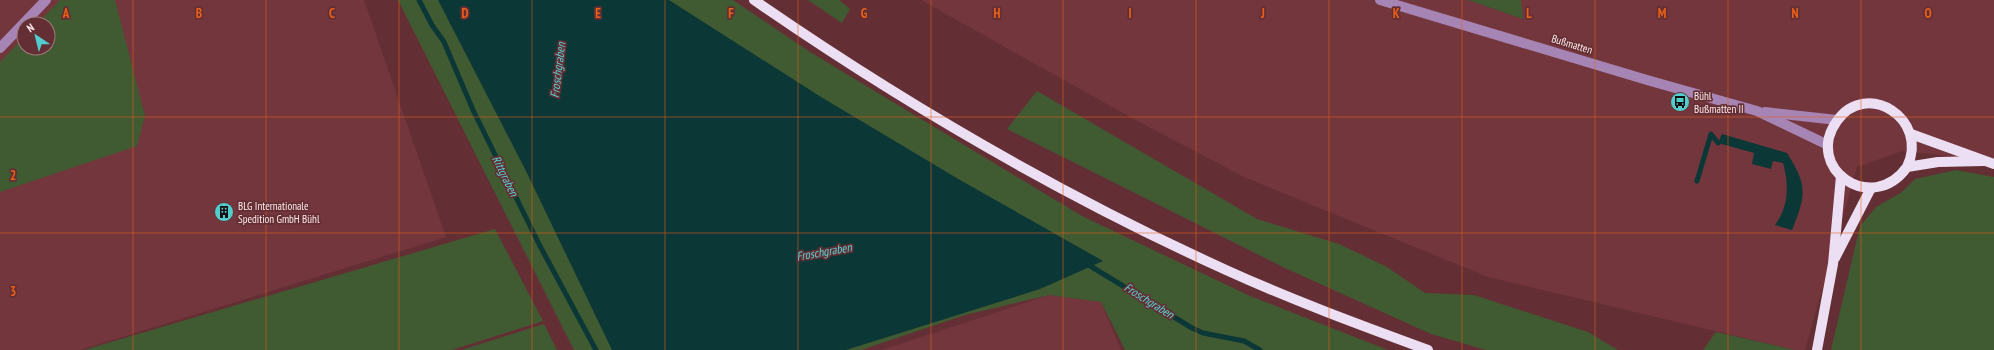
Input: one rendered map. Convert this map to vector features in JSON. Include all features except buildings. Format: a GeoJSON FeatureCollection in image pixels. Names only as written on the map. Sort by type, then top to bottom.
{"type":"FeatureCollection","features":[{"type":"Feature","properties":{"kind":"main road"},"geometry":{"type":"LineString","coordinates":[[754,0],[826,49],[922,108],[1043,178],[1128,224],[1226,270],[1311,307],[1428,350]]}},
{"type":"Feature","properties":{"kind":"main road"},"geometry":{"type":"LineString","coordinates":[[1858,105],[1883,105],[1902,117],[1911,134],[1913,151],[1907,167],[1902,174],[1888,184],[1871,188],[1858,186],[1841,176],[1830,159],[1828,145],[1829,136],[1837,120],[1847,111],[1858,105]]}},
{"type":"Feature","properties":{"kind":"main road"},"geometry":{"type":"LineString","coordinates":[[1911,134],[1941,143],[1989,162]]}},
{"type":"Feature","properties":{"kind":"main road"},"geometry":{"type":"LineString","coordinates":[[1907,167],[1938,162],[1989,162]]}},
{"type":"Feature","properties":{"kind":"main road"},"geometry":{"type":"LineString","coordinates":[[1817,350],[1833,264],[1841,176]]}},
{"type":"Feature","properties":{"kind":"main road"},"geometry":{"type":"LineString","coordinates":[[1833,264],[1871,188]]}},
{"type":"Feature","properties":{"kind":"street"},"geometry":{"type":"LineString","coordinates":[[0,48],[46,0]]}},
{"type":"Feature","properties":{"kind":"street","name":"Bußmatten"},"geometry":{"type":"LineString","coordinates":[[1380,0],[1646,80],[1757,111],[1837,120]]}},
{"type":"Feature","properties":{"kind":"street","name":"Bußmatten"},"geometry":{"type":"LineString","coordinates":[[1757,111],[1828,145]]}},
{"type":"Feature","properties":{"kind":"shaded area"},"geometry":{"type":"Polygon","coordinates":[[[0,0],[364,0],[446,237],[80,350],[0,350],[0,0]]]}},
{"type":"Feature","properties":{"kind":"shaded area"},"geometry":{"type":"Polygon","coordinates":[[[921,0],[1468,0],[1523,19],[1521,0],[1994,0],[1994,161],[1902,151],[1857,167],[1805,350],[1795,350],[1488,277],[1244,177],[1130,117],[921,0]]]}},
{"type":"Feature","properties":{"kind":"shaded area"},"geometry":{"type":"Polygon","coordinates":[[[1049,295],[1101,302],[1121,350],[882,350],[1049,295]]]}},
{"type":"Feature","properties":{"kind":"green space"},"geometry":{"type":"Polygon","coordinates":[[[60,0],[115,0],[145,116],[137,146],[0,192],[0,62],[16,45],[16,56],[56,56],[56,16],[45,16],[60,0]]]}},
{"type":"Feature","properties":{"kind":"green space"},"geometry":{"type":"Polygon","coordinates":[[[398,0],[733,0],[810,52],[1082,216],[1250,296],[1388,350],[1125,350],[1101,302],[1049,295],[965,315],[861,350],[574,350],[398,0]]]}},
{"type":"Feature","properties":{"kind":"green space"},"geometry":{"type":"Polygon","coordinates":[[[808,0],[839,0],[850,9],[842,23],[808,0]]]}},
{"type":"Feature","properties":{"kind":"green space"},"geometry":{"type":"Polygon","coordinates":[[[1468,0],[1521,0],[1523,19],[1468,0]]]}},
{"type":"Feature","properties":{"kind":"green space"},"geometry":{"type":"Polygon","coordinates":[[[1037,91],[1257,219],[1339,244],[1387,267],[1425,293],[1474,295],[1588,332],[1618,350],[1486,350],[1431,334],[1285,268],[1007,129],[1037,91]]]}},
{"type":"Feature","properties":{"kind":"green space"},"geometry":{"type":"Polygon","coordinates":[[[1956,170],[1994,177],[1994,350],[1831,350],[1860,226],[1876,207],[1902,192],[1915,179],[1956,170]]]}},
{"type":"Feature","properties":{"kind":"green space"},"geometry":{"type":"Polygon","coordinates":[[[495,229],[543,321],[452,350],[84,350],[495,229]]]}},
{"type":"Feature","properties":{"kind":"green space"},"geometry":{"type":"Polygon","coordinates":[[[544,324],[557,350],[461,350],[544,324]]]}},
{"type":"Feature","properties":{"kind":"green space"},"geometry":{"type":"Polygon","coordinates":[[[1716,332],[1795,350],[1703,350],[1716,332]]]}},
{"type":"Feature","properties":{"kind":"water"},"geometry":{"type":"Polygon","coordinates":[[[438,0],[669,0],[821,97],[960,180],[1103,261],[1040,289],[846,350],[612,350],[526,171],[438,0]]]}},
{"type":"Feature","properties":{"kind":"water"},"geometry":{"type":"Polygon","coordinates":[[[1722,134],[1787,153],[1799,174],[1803,191],[1800,208],[1792,230],[1775,225],[1780,218],[1785,203],[1787,187],[1783,163],[1773,161],[1771,169],[1752,164],[1754,153],[1718,143],[1722,134]]]}},
{"type":"Feature","properties":{"kind":"waterway","name":"Rittgraben"},"geometry":{"type":"LineString","coordinates":[[419,0],[432,25],[444,42],[473,110],[540,246],[596,350]]}},
{"type":"Feature","properties":{"kind":"waterway"},"geometry":{"type":"LineString","coordinates":[[1697,181],[1711,134],[1718,143]]}},
{"type":"Feature","properties":{"kind":"waterway","name":"Froschgraben"},"geometry":{"type":"LineString","coordinates":[[1087,264],[1192,328],[1203,333],[1244,341],[1260,350]]}},
{"type":"Feature","properties":{"kind":"place","name":"Bühl Bußmatten II"},"geometry":{"type":"Point","coordinates":[1680,102]}},
{"type":"Feature","properties":{"kind":"place","name":"BLG Internationale Spedition GmbH Bühl"},"geometry":{"type":"Point","coordinates":[224,212]}}]}
